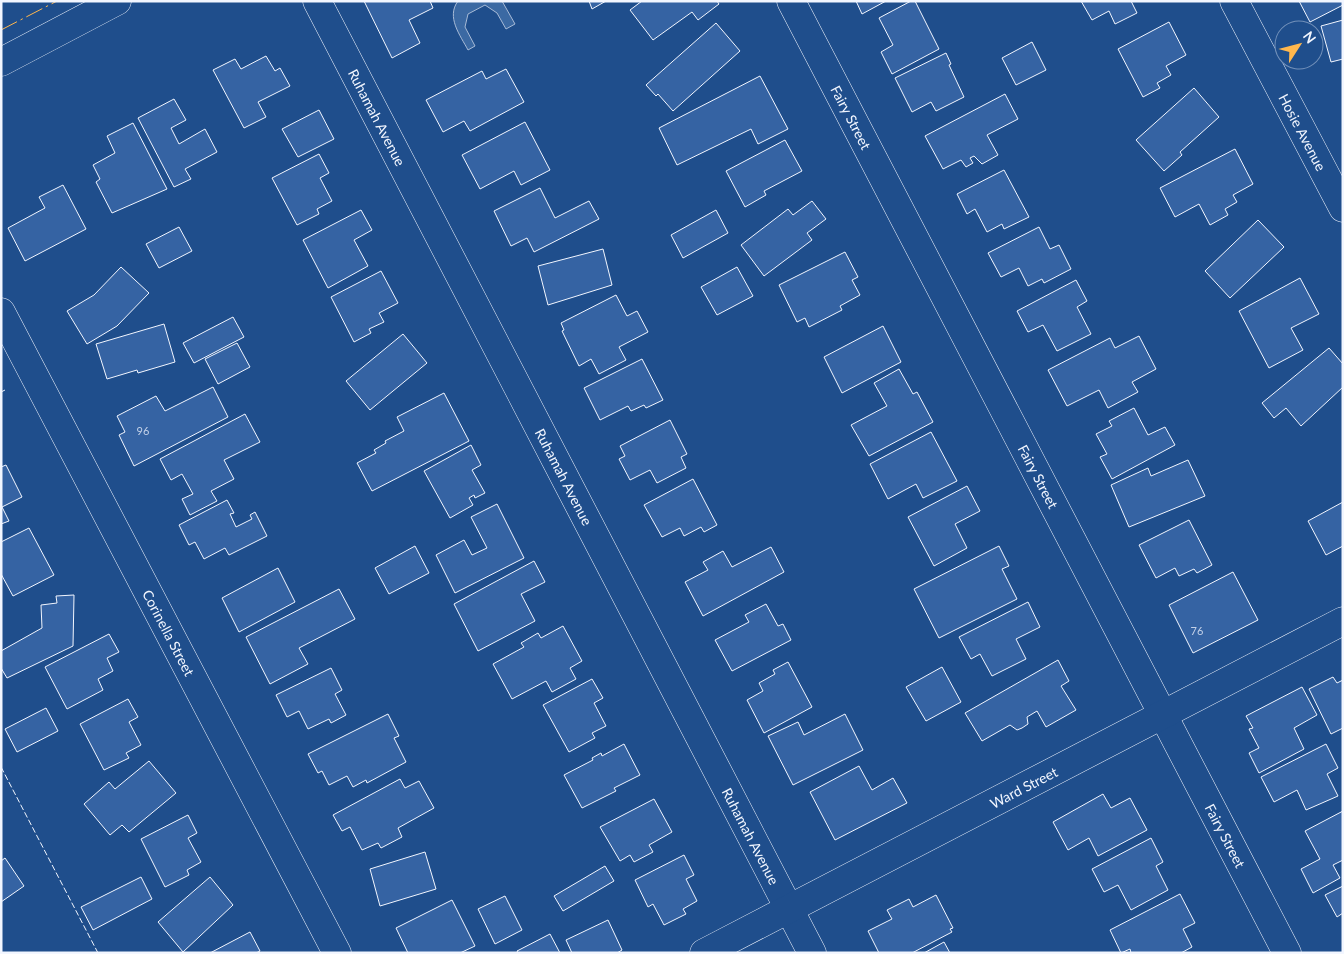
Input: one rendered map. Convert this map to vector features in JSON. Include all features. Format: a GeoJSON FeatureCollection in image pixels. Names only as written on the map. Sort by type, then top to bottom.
{"type":"FeatureCollection","features":[{"type":"Feature","properties":{"kind":"street"},"geometry":{"type":"LineString","coordinates":[[1,62],[117,1]]}},
{"type":"Feature","properties":{"kind":"street","name":"Ruhamah Avenue"},"geometry":{"type":"LineString","coordinates":[[317,1],[812,953]]}},
{"type":"Feature","properties":{"kind":"street","name":"Fairy Street"},"geometry":{"type":"LineString","coordinates":[[791,1],[1287,953]]}},
{"type":"Feature","properties":{"kind":"street","name":"Hosie Avenue"},"geometry":{"type":"LineString","coordinates":[[1234,1],[1343,208]]}},
{"type":"Feature","properties":{"kind":"street","name":"Corinella Street"},"geometry":{"type":"LineString","coordinates":[[1,312],[337,953]]}},
{"type":"Feature","properties":{"kind":"street","name":"Ward Street"},"geometry":{"type":"LineString","coordinates":[[704,953],[1343,621]]}},
{"type":"Feature","properties":{"kind":"water"},"geometry":{"type":"Polygon","coordinates":[[[458,1],[502,1],[515,24],[506,29],[497,13],[485,5],[468,14],[465,27],[475,46],[468,50],[454,20],[453,13],[458,1]]]}},
{"type":"Feature","properties":{"kind":"building"},"geometry":{"type":"Polygon","coordinates":[[[364,1],[430,1],[433,8],[409,20],[420,43],[392,58],[364,1]]]}},
{"type":"Feature","properties":{"kind":"building"},"geometry":{"type":"Polygon","coordinates":[[[589,1],[606,1],[592,9],[589,1]]]}},
{"type":"Feature","properties":{"kind":"building"},"geometry":{"type":"Polygon","coordinates":[[[642,1],[717,1],[719,4],[698,20],[692,12],[653,40],[630,10],[642,1]]]}},
{"type":"Feature","properties":{"kind":"building"},"geometry":{"type":"Polygon","coordinates":[[[856,1],[886,1],[862,14],[856,1]]]}},
{"type":"Feature","properties":{"kind":"building"},"geometry":{"type":"Polygon","coordinates":[[[911,1],[915,1],[939,49],[892,74],[881,52],[893,45],[879,18],[911,1]]]}},
{"type":"Feature","properties":{"kind":"building"},"geometry":{"type":"Polygon","coordinates":[[[1081,1],[1131,1],[1137,13],[1115,24],[1109,11],[1092,20],[1081,1]]]}},
{"type":"Feature","properties":{"kind":"building"},"geometry":{"type":"Polygon","coordinates":[[[1299,1],[1343,1],[1343,5],[1314,20],[1309,20],[1299,1]]]}},
{"type":"Feature","properties":{"kind":"building"},"geometry":{"type":"Polygon","coordinates":[[[1343,20],[1343,59],[1331,62],[1324,37],[1324,25],[1343,20]]]}},
{"type":"Feature","properties":{"kind":"building"},"geometry":{"type":"Polygon","coordinates":[[[1169,22],[1186,55],[1166,66],[1171,75],[1157,83],[1160,88],[1143,97],[1118,49],[1169,22]]]}},
{"type":"Feature","properties":{"kind":"building"},"geometry":{"type":"Polygon","coordinates":[[[716,23],[740,51],[673,111],[658,94],[656,96],[646,85],[716,23]]]}},
{"type":"Feature","properties":{"kind":"building"},"geometry":{"type":"Polygon","coordinates":[[[1032,42],[1046,70],[1016,85],[1002,58],[1032,42]]]}},
{"type":"Feature","properties":{"kind":"building"},"geometry":{"type":"Polygon","coordinates":[[[946,53],[951,64],[949,65],[964,97],[936,111],[931,102],[912,112],[895,78],[946,53]]]}},
{"type":"Feature","properties":{"kind":"building"},"geometry":{"type":"Polygon","coordinates":[[[266,56],[275,71],[280,68],[290,86],[258,102],[266,117],[244,128],[213,70],[235,59],[241,69],[266,56]]]}},
{"type":"Feature","properties":{"kind":"building"},"geometry":{"type":"Polygon","coordinates":[[[506,69],[524,102],[470,131],[464,121],[443,132],[426,100],[482,71],[486,79],[506,69]]]}},
{"type":"Feature","properties":{"kind":"building"},"geometry":{"type":"Polygon","coordinates":[[[760,76],[788,129],[758,144],[751,129],[677,165],[659,128],[760,76]]]}},
{"type":"Feature","properties":{"kind":"building"},"geometry":{"type":"Polygon","coordinates":[[[1194,88],[1219,117],[1180,152],[1182,155],[1164,171],[1136,140],[1194,88]]]}},
{"type":"Feature","properties":{"kind":"building"},"geometry":{"type":"Polygon","coordinates":[[[1005,94],[1018,119],[987,135],[998,155],[982,164],[974,156],[970,158],[973,163],[966,167],[961,160],[943,169],[925,136],[1005,94]]]}},
{"type":"Feature","properties":{"kind":"building"},"geometry":{"type":"Polygon","coordinates":[[[174,99],[186,120],[171,128],[179,144],[205,129],[217,152],[185,169],[191,179],[174,187],[138,118],[174,99]]]}},
{"type":"Feature","properties":{"kind":"building"},"geometry":{"type":"Polygon","coordinates":[[[319,110],[334,139],[298,157],[282,129],[319,110]]]}},
{"type":"Feature","properties":{"kind":"building"},"geometry":{"type":"Polygon","coordinates":[[[525,122],[550,170],[521,185],[514,171],[480,189],[462,155],[525,122]]]}},
{"type":"Feature","properties":{"kind":"building"},"geometry":{"type":"Polygon","coordinates":[[[133,123],[167,189],[112,213],[96,182],[100,179],[93,165],[115,153],[107,136],[133,123]]]}},
{"type":"Feature","properties":{"kind":"building"},"geometry":{"type":"Polygon","coordinates":[[[785,140],[802,171],[764,191],[766,195],[745,207],[726,171],[785,140]]]}},
{"type":"Feature","properties":{"kind":"building"},"geometry":{"type":"Polygon","coordinates":[[[1235,149],[1253,184],[1233,195],[1237,202],[1225,209],[1228,215],[1210,225],[1199,204],[1175,217],[1160,188],[1235,149]]]}},
{"type":"Feature","properties":{"kind":"building"},"geometry":{"type":"Polygon","coordinates":[[[319,154],[329,173],[320,178],[332,201],[317,209],[319,214],[297,225],[272,178],[319,154]]]}},
{"type":"Feature","properties":{"kind":"building"},"geometry":{"type":"Polygon","coordinates":[[[1004,170],[1029,217],[1004,229],[1002,224],[987,232],[975,209],[967,214],[957,194],[1004,170]]]}},
{"type":"Feature","properties":{"kind":"building"},"geometry":{"type":"Polygon","coordinates":[[[63,185],[86,229],[25,261],[8,228],[45,208],[39,197],[63,185]]]}},
{"type":"Feature","properties":{"kind":"building"},"geometry":{"type":"Polygon","coordinates":[[[540,188],[555,218],[589,201],[599,219],[534,252],[527,238],[511,246],[494,211],[540,188]]]}},
{"type":"Feature","properties":{"kind":"building"},"geometry":{"type":"Polygon","coordinates":[[[812,201],[826,219],[807,233],[812,240],[764,276],[741,245],[788,209],[793,215],[812,201]]]}},
{"type":"Feature","properties":{"kind":"building"},"geometry":{"type":"Polygon","coordinates":[[[361,210],[372,230],[354,240],[368,266],[328,288],[303,240],[361,210]]]}},
{"type":"Feature","properties":{"kind":"building"},"geometry":{"type":"Polygon","coordinates":[[[716,210],[728,233],[683,258],[671,235],[716,210]]]}},
{"type":"Feature","properties":{"kind":"building"},"geometry":{"type":"Polygon","coordinates":[[[1258,220],[1284,247],[1230,298],[1205,271],[1258,220]]]}},
{"type":"Feature","properties":{"kind":"building"},"geometry":{"type":"Polygon","coordinates":[[[179,227],[192,251],[159,268],[146,244],[179,227]]]}},
{"type":"Feature","properties":{"kind":"building"},"geometry":{"type":"Polygon","coordinates":[[[1039,227],[1050,249],[1059,245],[1071,269],[1044,283],[1042,279],[1028,286],[1019,268],[1001,277],[988,253],[1039,227]]]}},
{"type":"Feature","properties":{"kind":"building"},"geometry":{"type":"Polygon","coordinates":[[[603,249],[612,285],[548,305],[538,266],[603,249]]]}},
{"type":"Feature","properties":{"kind":"building"},"geometry":{"type":"Polygon","coordinates":[[[845,252],[858,277],[852,280],[860,295],[840,306],[842,310],[809,327],[805,318],[797,322],[779,285],[845,252]]]}},
{"type":"Feature","properties":{"kind":"building"},"geometry":{"type":"Polygon","coordinates":[[[121,267],[149,293],[117,326],[87,344],[67,311],[94,295],[121,267]]]}},
{"type":"Feature","properties":{"kind":"building"},"geometry":{"type":"Polygon","coordinates":[[[737,267],[753,296],[717,315],[701,287],[737,267]]]}},
{"type":"Feature","properties":{"kind":"building"},"geometry":{"type":"Polygon","coordinates":[[[381,271],[398,303],[379,313],[384,322],[369,329],[371,333],[354,342],[331,297],[381,271]]]}},
{"type":"Feature","properties":{"kind":"building"},"geometry":{"type":"Polygon","coordinates":[[[1300,278],[1319,314],[1291,328],[1303,350],[1269,368],[1239,311],[1300,278]]]}},
{"type":"Feature","properties":{"kind":"building"},"geometry":{"type":"Polygon","coordinates":[[[1076,280],[1087,301],[1077,307],[1091,334],[1057,351],[1043,325],[1028,332],[1017,311],[1076,280]]]}},
{"type":"Feature","properties":{"kind":"building"},"geometry":{"type":"Polygon","coordinates":[[[616,295],[627,316],[637,311],[648,332],[619,347],[626,360],[599,374],[591,359],[579,366],[562,331],[564,330],[561,323],[616,295]]]}},
{"type":"Feature","properties":{"kind":"building"},"geometry":{"type":"Polygon","coordinates":[[[233,317],[244,337],[194,363],[183,343],[233,317]]]}},
{"type":"Feature","properties":{"kind":"building"},"geometry":{"type":"Polygon","coordinates":[[[164,324],[175,362],[138,373],[137,370],[107,379],[96,344],[164,324]]]}},
{"type":"Feature","properties":{"kind":"building"},"geometry":{"type":"Polygon","coordinates":[[[883,326],[901,362],[842,393],[824,357],[883,326]]]}},
{"type":"Feature","properties":{"kind":"building"},"geometry":{"type":"Polygon","coordinates":[[[403,334],[427,363],[370,410],[346,381],[403,334]]]}},
{"type":"Feature","properties":{"kind":"building"},"geometry":{"type":"Polygon","coordinates":[[[1139,336],[1156,369],[1132,382],[1138,392],[1108,408],[1099,390],[1067,406],[1048,370],[1110,338],[1115,348],[1139,336]]]}},
{"type":"Feature","properties":{"kind":"building"},"geometry":{"type":"Polygon","coordinates":[[[237,343],[250,367],[218,384],[205,359],[237,343]]]}},
{"type":"Feature","properties":{"kind":"building"},"geometry":{"type":"Polygon","coordinates":[[[1329,348],[1343,364],[1343,387],[1301,426],[1286,408],[1274,418],[1262,403],[1329,348]]]}},
{"type":"Feature","properties":{"kind":"building"},"geometry":{"type":"Polygon","coordinates":[[[642,359],[663,400],[646,408],[644,405],[631,411],[628,406],[600,420],[584,388],[642,359]]]}},
{"type":"Feature","properties":{"kind":"building"},"geometry":{"type":"Polygon","coordinates":[[[899,369],[913,394],[917,392],[933,422],[869,456],[851,425],[887,406],[874,383],[899,369]]]}},
{"type":"Feature","properties":{"kind":"building"},"geometry":{"type":"Polygon","coordinates":[[[213,387],[228,417],[134,466],[119,435],[125,432],[117,416],[156,396],[165,411],[213,387]]]}},
{"type":"Feature","properties":{"kind":"building"},"geometry":{"type":"Polygon","coordinates":[[[444,393],[469,441],[372,491],[357,463],[376,453],[374,450],[386,443],[385,441],[404,431],[397,417],[444,393]]]}},
{"type":"Feature","properties":{"kind":"building"},"geometry":{"type":"Polygon","coordinates":[[[1134,408],[1148,435],[1165,427],[1175,445],[1112,479],[1100,457],[1107,454],[1096,434],[1112,426],[1109,421],[1134,408]]]}},
{"type":"Feature","properties":{"kind":"building"},"geometry":{"type":"Polygon","coordinates":[[[245,414],[260,442],[224,460],[234,479],[211,491],[217,501],[190,515],[182,499],[193,494],[182,474],[171,480],[160,459],[245,414]]]}},
{"type":"Feature","properties":{"kind":"building"},"geometry":{"type":"Polygon","coordinates":[[[670,420],[687,454],[681,457],[686,468],[657,483],[650,470],[630,480],[619,459],[625,456],[620,446],[670,420]]]}},
{"type":"Feature","properties":{"kind":"building"},"geometry":{"type":"Polygon","coordinates":[[[931,432],[957,481],[923,498],[916,484],[888,499],[870,464],[931,432]]]}},
{"type":"Feature","properties":{"kind":"building"},"geometry":{"type":"Polygon","coordinates":[[[471,445],[481,465],[472,470],[485,493],[475,498],[474,495],[469,498],[473,505],[450,518],[424,471],[471,445]]]}},
{"type":"Feature","properties":{"kind":"building"},"geometry":{"type":"Polygon","coordinates":[[[1188,460],[1205,496],[1129,527],[1111,485],[1148,468],[1151,476],[1188,460]]]}},
{"type":"Feature","properties":{"kind":"building"},"geometry":{"type":"Polygon","coordinates":[[[6,465],[22,497],[2,507],[9,521],[1,524],[1,467],[6,465]]]}},
{"type":"Feature","properties":{"kind":"building"},"geometry":{"type":"Polygon","coordinates":[[[693,479],[717,525],[704,532],[701,527],[684,536],[680,528],[662,537],[644,505],[693,479]]]}},
{"type":"Feature","properties":{"kind":"building"},"geometry":{"type":"Polygon","coordinates":[[[967,486],[980,511],[955,524],[967,548],[934,566],[908,517],[967,486]]]}},
{"type":"Feature","properties":{"kind":"building"},"geometry":{"type":"Polygon","coordinates":[[[227,500],[234,513],[230,514],[236,527],[252,519],[250,515],[255,512],[267,536],[229,555],[225,548],[204,559],[195,542],[189,545],[179,525],[227,500]]]}},
{"type":"Feature","properties":{"kind":"building"},"geometry":{"type":"Polygon","coordinates":[[[1343,502],[1343,546],[1326,555],[1308,521],[1343,502]]]}},
{"type":"Feature","properties":{"kind":"building"},"geometry":{"type":"Polygon","coordinates":[[[497,504],[524,558],[455,593],[436,555],[464,540],[472,555],[487,548],[471,517],[497,504]]]}},
{"type":"Feature","properties":{"kind":"building"},"geometry":{"type":"Polygon","coordinates":[[[1189,520],[1212,565],[1197,573],[1194,569],[1179,576],[1175,568],[1156,578],[1139,545],[1189,520]]]}},
{"type":"Feature","properties":{"kind":"building"},"geometry":{"type":"Polygon","coordinates":[[[29,528],[54,575],[13,596],[1,574],[1,542],[29,528]]]}},
{"type":"Feature","properties":{"kind":"building"},"geometry":{"type":"Polygon","coordinates":[[[415,546],[429,573],[389,594],[375,568],[415,546]]]}},
{"type":"Feature","properties":{"kind":"building"},"geometry":{"type":"Polygon","coordinates":[[[999,546],[1009,566],[1002,569],[1017,599],[939,638],[914,589],[999,546]]]}},
{"type":"Feature","properties":{"kind":"building"},"geometry":{"type":"Polygon","coordinates":[[[771,547],[784,572],[703,616],[685,582],[708,570],[703,562],[723,551],[732,567],[771,547]]]}},
{"type":"Feature","properties":{"kind":"building"},"geometry":{"type":"Polygon","coordinates":[[[534,561],[545,582],[521,594],[535,621],[478,651],[454,604],[534,561]]]}},
{"type":"Feature","properties":{"kind":"building"},"geometry":{"type":"Polygon","coordinates":[[[278,568],[295,602],[239,632],[222,598],[278,568]]]}},
{"type":"Feature","properties":{"kind":"building"},"geometry":{"type":"Polygon","coordinates":[[[1233,572],[1258,620],[1193,653],[1169,605],[1233,572]]]}},
{"type":"Feature","properties":{"kind":"building"},"geometry":{"type":"Polygon","coordinates":[[[339,589],[355,619],[299,648],[308,664],[270,684],[246,637],[339,589]]]}},
{"type":"Feature","properties":{"kind":"building"},"geometry":{"type":"Polygon","coordinates":[[[74,595],[73,646],[7,678],[1,668],[1,651],[42,628],[41,605],[57,603],[56,596],[74,595]]]}},
{"type":"Feature","properties":{"kind":"building"},"geometry":{"type":"Polygon","coordinates":[[[1028,602],[1040,627],[1016,639],[1026,659],[992,676],[980,654],[971,659],[959,637],[1028,602]]]}},
{"type":"Feature","properties":{"kind":"building"},"geometry":{"type":"Polygon","coordinates":[[[766,604],[778,626],[783,624],[791,640],[732,671],[715,640],[749,622],[745,615],[766,604]]]}},
{"type":"Feature","properties":{"kind":"building"},"geometry":{"type":"Polygon","coordinates":[[[563,626],[582,661],[570,668],[576,679],[552,692],[546,681],[512,699],[493,664],[524,647],[521,643],[538,633],[541,638],[563,626]]]}},
{"type":"Feature","properties":{"kind":"building"},"geometry":{"type":"Polygon","coordinates":[[[109,634],[119,652],[107,658],[113,671],[98,679],[103,690],[67,709],[45,667],[109,634]]]}},
{"type":"Feature","properties":{"kind":"building"},"geometry":{"type":"Polygon","coordinates":[[[1058,660],[1069,681],[1061,686],[1076,710],[1046,727],[1037,711],[1027,717],[1028,724],[1022,728],[1017,730],[1010,725],[982,741],[965,713],[1058,660]]]}},
{"type":"Feature","properties":{"kind":"building"},"geometry":{"type":"Polygon","coordinates":[[[788,662],[812,707],[764,733],[747,700],[763,691],[759,683],[775,674],[773,670],[788,662]]]}},
{"type":"Feature","properties":{"kind":"building"},"geometry":{"type":"Polygon","coordinates":[[[942,667],[961,702],[926,721],[906,687],[942,667]]]}},
{"type":"Feature","properties":{"kind":"building"},"geometry":{"type":"Polygon","coordinates":[[[331,668],[342,690],[335,694],[346,715],[331,723],[329,719],[308,729],[299,711],[287,717],[276,695],[331,668]]]}},
{"type":"Feature","properties":{"kind":"building"},"geometry":{"type":"Polygon","coordinates":[[[1333,677],[1337,683],[1343,680],[1343,728],[1331,734],[1309,689],[1333,677]]]}},
{"type":"Feature","properties":{"kind":"building"},"geometry":{"type":"Polygon","coordinates":[[[592,679],[603,698],[594,703],[606,726],[592,733],[595,738],[569,752],[543,705],[592,679]]]}},
{"type":"Feature","properties":{"kind":"building"},"geometry":{"type":"Polygon","coordinates":[[[1302,687],[1317,715],[1294,728],[1304,749],[1259,773],[1249,753],[1259,748],[1249,729],[1253,728],[1246,716],[1302,687]]]}},
{"type":"Feature","properties":{"kind":"building"},"geometry":{"type":"Polygon","coordinates":[[[128,699],[138,717],[129,722],[141,745],[126,753],[129,758],[104,770],[80,724],[128,699]]]}},
{"type":"Feature","properties":{"kind":"building"},"geometry":{"type":"Polygon","coordinates":[[[46,708],[58,731],[17,752],[5,729],[46,708]]]}},
{"type":"Feature","properties":{"kind":"building"},"geometry":{"type":"Polygon","coordinates":[[[388,714],[399,736],[394,738],[406,762],[367,783],[366,780],[353,787],[347,776],[329,785],[322,771],[318,773],[308,754],[388,714]]]}},
{"type":"Feature","properties":{"kind":"building"},"geometry":{"type":"Polygon","coordinates":[[[845,714],[863,750],[793,785],[768,736],[798,722],[804,735],[845,714]]]}},
{"type":"Feature","properties":{"kind":"building"},"geometry":{"type":"Polygon","coordinates":[[[624,744],[640,775],[614,788],[616,791],[582,808],[564,775],[593,760],[592,758],[601,753],[602,756],[624,744]]]}},
{"type":"Feature","properties":{"kind":"building"},"geometry":{"type":"Polygon","coordinates":[[[1326,744],[1338,768],[1327,774],[1338,796],[1306,810],[1297,790],[1274,802],[1261,777],[1326,744]]]}},
{"type":"Feature","properties":{"kind":"building"},"geometry":{"type":"Polygon","coordinates":[[[149,761],[176,793],[129,832],[122,825],[110,835],[84,804],[109,782],[115,789],[149,761]]]}},
{"type":"Feature","properties":{"kind":"building"},"geometry":{"type":"Polygon","coordinates":[[[859,766],[872,790],[893,778],[907,803],[835,840],[810,792],[859,766]]]}},
{"type":"Feature","properties":{"kind":"building"},"geometry":{"type":"Polygon","coordinates":[[[400,779],[405,788],[419,781],[434,808],[398,828],[402,837],[381,848],[378,843],[362,850],[350,827],[342,831],[333,815],[400,779]]]}},
{"type":"Feature","properties":{"kind":"building"},"geometry":{"type":"Polygon","coordinates":[[[1103,794],[1111,808],[1130,798],[1147,830],[1098,856],[1089,838],[1068,850],[1053,822],[1103,794]]]}},
{"type":"Feature","properties":{"kind":"building"},"geometry":{"type":"Polygon","coordinates":[[[654,799],[672,832],[649,845],[653,852],[634,862],[630,855],[620,861],[600,827],[654,799]]]}},
{"type":"Feature","properties":{"kind":"building"},"geometry":{"type":"Polygon","coordinates":[[[1343,811],[1343,860],[1333,865],[1340,878],[1313,893],[1301,869],[1320,859],[1305,831],[1343,811]]]}},
{"type":"Feature","properties":{"kind":"building"},"geometry":{"type":"Polygon","coordinates":[[[188,815],[197,833],[188,838],[201,862],[187,870],[189,875],[165,887],[141,839],[188,815]]]}},
{"type":"Feature","properties":{"kind":"building"},"geometry":{"type":"Polygon","coordinates":[[[1151,838],[1163,862],[1156,866],[1168,890],[1131,910],[1118,885],[1104,892],[1092,869],[1151,838]]]}},
{"type":"Feature","properties":{"kind":"building"},"geometry":{"type":"Polygon","coordinates":[[[425,852],[436,889],[380,906],[370,869],[425,852]]]}},
{"type":"Feature","properties":{"kind":"building"},"geometry":{"type":"Polygon","coordinates":[[[684,855],[694,875],[686,879],[697,901],[683,909],[686,914],[664,925],[653,904],[648,907],[635,880],[684,855]]]}},
{"type":"Feature","properties":{"kind":"building"},"geometry":{"type":"Polygon","coordinates":[[[5,858],[24,886],[1,902],[1,861],[5,858]]]}},
{"type":"Feature","properties":{"kind":"building"},"geometry":{"type":"Polygon","coordinates":[[[605,866],[614,881],[563,911],[554,896],[605,866]]]}},
{"type":"Feature","properties":{"kind":"building"},"geometry":{"type":"Polygon","coordinates":[[[141,877],[152,899],[93,930],[81,907],[141,877]]]}},
{"type":"Feature","properties":{"kind":"building"},"geometry":{"type":"Polygon","coordinates":[[[210,877],[233,905],[183,952],[158,922],[210,877]]]}},
{"type":"Feature","properties":{"kind":"building"},"geometry":{"type":"Polygon","coordinates":[[[1343,886],[1343,913],[1337,917],[1325,895],[1343,886]]]}},
{"type":"Feature","properties":{"kind":"building"},"geometry":{"type":"Polygon","coordinates":[[[1180,894],[1195,923],[1183,929],[1192,947],[1181,953],[1131,953],[1130,949],[1121,953],[1110,930],[1180,894]]]}},
{"type":"Feature","properties":{"kind":"building"},"geometry":{"type":"Polygon","coordinates":[[[936,895],[953,928],[950,929],[952,932],[912,953],[879,953],[868,931],[892,919],[887,910],[909,899],[913,907],[936,895]]]}},
{"type":"Feature","properties":{"kind":"building"},"geometry":{"type":"Polygon","coordinates":[[[505,896],[522,930],[495,944],[478,909],[505,896]]]}},
{"type":"Feature","properties":{"kind":"building"},"geometry":{"type":"Polygon","coordinates":[[[452,900],[475,946],[460,953],[408,953],[396,928],[452,900]]]}},
{"type":"Feature","properties":{"kind":"building"},"geometry":{"type":"Polygon","coordinates":[[[608,920],[622,950],[617,953],[572,953],[566,940],[608,920]]]}},
{"type":"Feature","properties":{"kind":"building"},"geometry":{"type":"Polygon","coordinates":[[[250,932],[260,951],[256,953],[210,953],[250,932]]]}},
{"type":"Feature","properties":{"kind":"building"},"geometry":{"type":"Polygon","coordinates":[[[550,934],[560,953],[518,953],[517,951],[550,934]]]}},
{"type":"Feature","properties":{"kind":"building"},"geometry":{"type":"Polygon","coordinates":[[[944,942],[950,953],[924,953],[944,942]]]}},
{"type":"Feature","properties":{"kind":"fence"},"geometry":{"type":"LineString","coordinates":[[1,392],[5,390]]}},
{"type":"Feature","properties":{"kind":"fence"},"geometry":{"type":"LineString","coordinates":[[1,767],[98,953]]}},
{"type":"Feature","properties":{"kind":"power"},"geometry":{"type":"LineString","coordinates":[[1,30],[57,1]]}}]}
